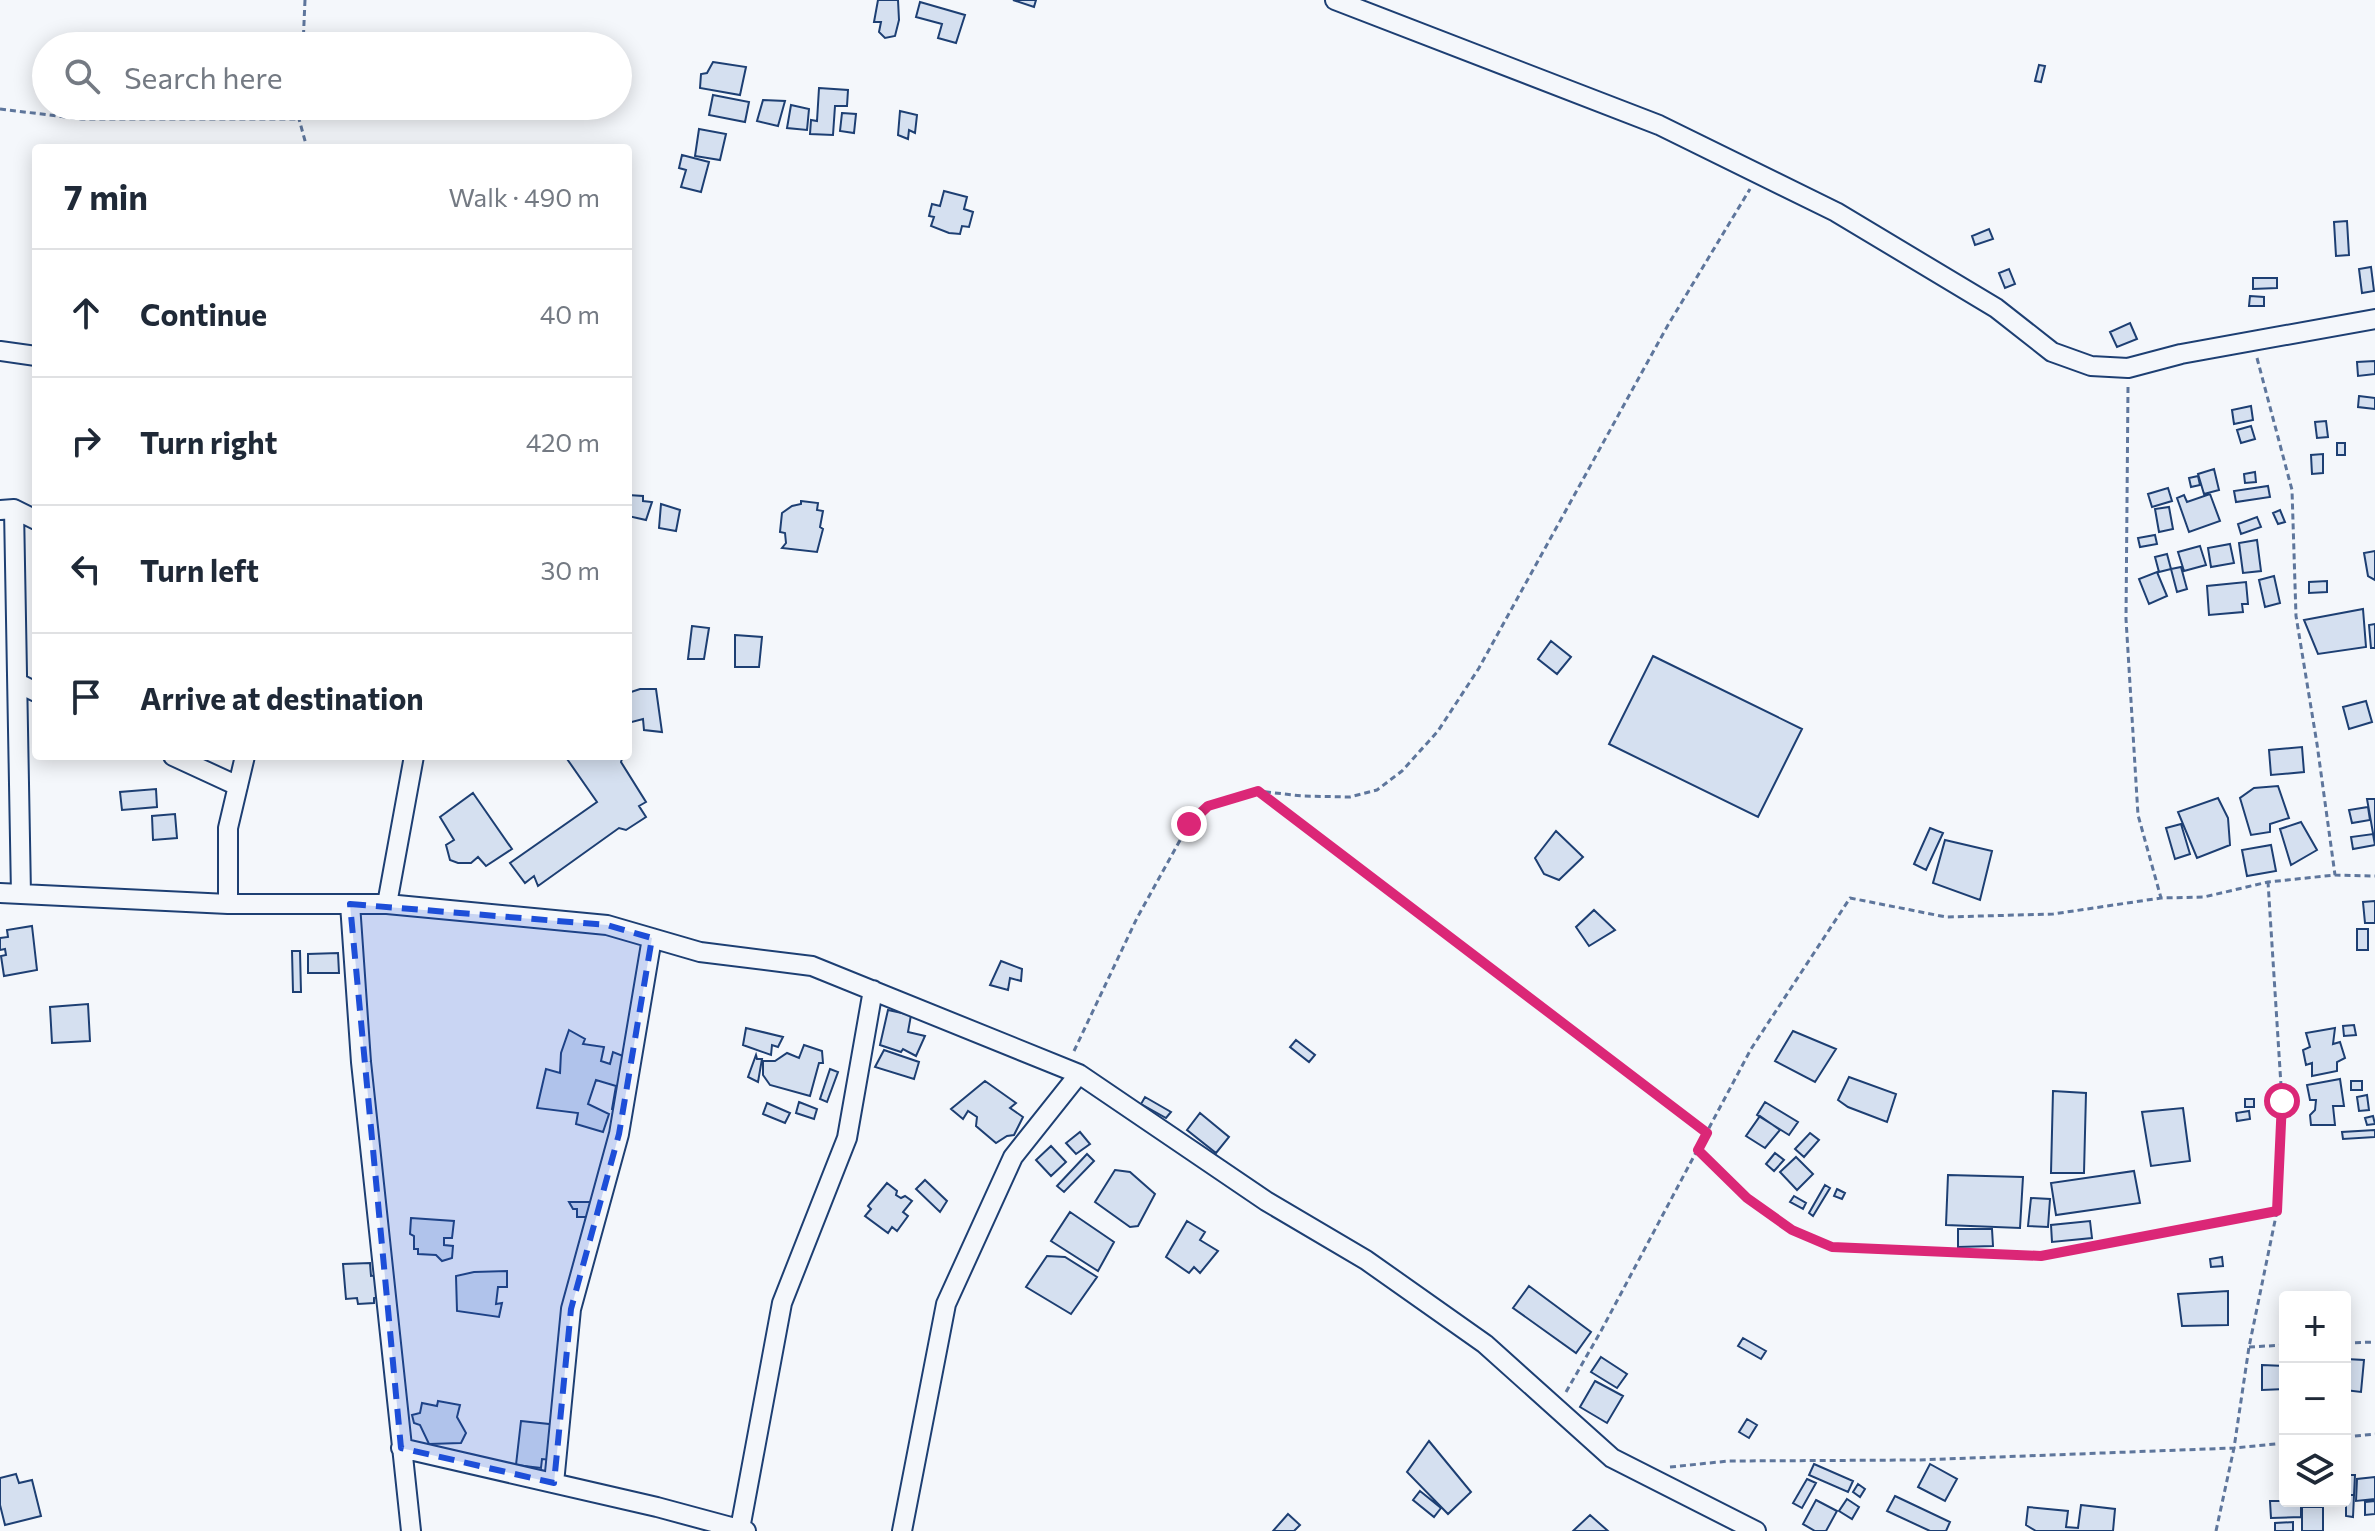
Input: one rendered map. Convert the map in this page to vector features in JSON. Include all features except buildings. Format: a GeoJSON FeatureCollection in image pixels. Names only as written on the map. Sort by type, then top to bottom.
{"type":"FeatureCollection","features":[{"type":"Feature","properties":{"kind":"street"},"geometry":{"type":"LineString","coordinates":[[1335,0],[1659,125],[1836,212],[1996,308],[2052,352],[2091,366],[2128,368],[2181,354],[2375,319]]}},
{"type":"Feature","properties":{"kind":"street"},"geometry":{"type":"LineString","coordinates":[[0,351],[32,355]]}},
{"type":"Feature","properties":{"kind":"street"},"geometry":{"type":"LineString","coordinates":[[21,894],[18,683],[7,510],[32,519]]}},
{"type":"Feature","properties":{"kind":"street"},"geometry":{"type":"LineString","coordinates":[[18,683],[32,690]]}},
{"type":"Feature","properties":{"kind":"street"},"geometry":{"type":"LineString","coordinates":[[182,760],[238,786]]}},
{"type":"Feature","properties":{"kind":"street"},"geometry":{"type":"LineString","coordinates":[[228,904],[228,828],[244,760]]}},
{"type":"Feature","properties":{"kind":"street"},"geometry":{"type":"LineString","coordinates":[[387,904],[413,760]]}},
{"type":"Feature","properties":{"kind":"street"},"geometry":{"type":"LineString","coordinates":[[0,893],[228,904],[387,904],[607,925],[700,952],[812,966],[1072,1072],[1266,1201],[1366,1260],[1485,1344],[1612,1458],[1756,1531]]}},
{"type":"Feature","properties":{"kind":"street"},"geometry":{"type":"LineString","coordinates":[[350,904],[361,1062],[411,1531]]}},
{"type":"Feature","properties":{"kind":"street"},"geometry":{"type":"LineString","coordinates":[[554,1483],[571,1309],[619,1134],[652,938]]}},
{"type":"Feature","properties":{"kind":"street"},"geometry":{"type":"LineString","coordinates":[[401,1448],[743,1530],[782,1303],[847,1138],[873,990]]}},
{"type":"Feature","properties":{"kind":"street"},"geometry":{"type":"LineString","coordinates":[[902,1531],[946,1304],[1013,1157],[1072,1072]]}},
{"type":"Feature","properties":{"kind":"path"},"geometry":{"type":"LineString","coordinates":[[304,32],[305,0]]}},
{"type":"Feature","properties":{"kind":"path"},"geometry":{"type":"LineString","coordinates":[[0,109],[32,113]]}},
{"type":"Feature","properties":{"kind":"path"},"geometry":{"type":"LineString","coordinates":[[299,120],[306,144]]}},
{"type":"Feature","properties":{"kind":"path"},"geometry":{"type":"LineString","coordinates":[[1072,1072],[1137,918],[1189,824],[1208,806],[1258,791],[1350,797],[1377,790],[1402,771],[1438,731],[1479,668],[1668,325],[1759,174]]}},
{"type":"Feature","properties":{"kind":"path"},"geometry":{"type":"LineString","coordinates":[[2253,342],[2292,490],[2296,616],[2335,875]]}},
{"type":"Feature","properties":{"kind":"path"},"geometry":{"type":"LineString","coordinates":[[2128,368],[2126,619],[2138,815],[2161,898]]}},
{"type":"Feature","properties":{"kind":"path"},"geometry":{"type":"LineString","coordinates":[[1258,791],[1707,1133]]}},
{"type":"Feature","properties":{"kind":"path"},"geometry":{"type":"LineString","coordinates":[[1556,1409],[1601,1331],[1751,1049],[1850,898],[1946,917],[2053,914],[2161,898],[2204,897],[2268,882],[2335,875],[2375,876]]}},
{"type":"Feature","properties":{"kind":"path"},"geometry":{"type":"LineString","coordinates":[[2216,1531],[2277,1211],[2282,1101],[2268,882]]}},
{"type":"Feature","properties":{"kind":"path"},"geometry":{"type":"LineString","coordinates":[[1698,1150],[1747,1198],[1780,1222],[1832,1247],[2041,1256],[2277,1211]]}},
{"type":"Feature","properties":{"kind":"path"},"geometry":{"type":"LineString","coordinates":[[2351,1343],[2375,1342]]}},
{"type":"Feature","properties":{"kind":"path"},"geometry":{"type":"LineString","coordinates":[[2249,1347],[2279,1345]]}},
{"type":"Feature","properties":{"kind":"path"},"geometry":{"type":"LineString","coordinates":[[2351,1436],[2375,1434]]}},
{"type":"Feature","properties":{"kind":"path"},"geometry":{"type":"LineString","coordinates":[[1638,1471],[1729,1461],[1919,1460],[2279,1444]]}},
{"type":"Feature","properties":{"kind":"highlighted area"},"geometry":{"type":"Polygon","coordinates":[[[350,904],[607,925],[652,938],[619,1134],[571,1309],[554,1483],[401,1448],[350,904]]]}},
{"type":"Feature","properties":{"kind":"route"},"geometry":{"type":"LineString","coordinates":[[1189,824],[1208,806],[1258,791],[1707,1133],[1698,1150],[1747,1198],[1792,1230],[1832,1247],[2041,1256],[2277,1211],[2282,1101]]}}]}
